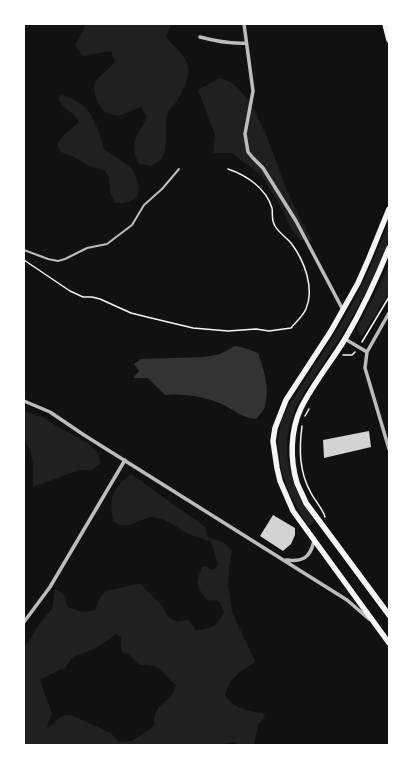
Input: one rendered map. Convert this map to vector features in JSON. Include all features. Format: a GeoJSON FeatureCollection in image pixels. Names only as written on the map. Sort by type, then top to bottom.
{"type":"FeatureCollection","features":[{"type":"Feature","properties":{"kind":"main road"},"geometry":{"type":"LineString","coordinates":[[385,24],[389,40]]}},
{"type":"Feature","properties":{"kind":"main road"},"geometry":{"type":"LineString","coordinates":[[389,209],[369,258],[343,310],[286,400],[275,428],[273,441],[280,481],[293,511],[389,643]]}},
{"type":"Feature","properties":{"kind":"main road"},"geometry":{"type":"LineString","coordinates":[[389,248],[375,282],[345,339],[300,410],[293,440],[292,453],[298,485],[306,503],[389,615]]}},
{"type":"Feature","properties":{"kind":"street"},"geometry":{"type":"LineString","coordinates":[[244,24],[253,91],[245,134],[248,152],[263,168],[296,221],[343,310]]}},
{"type":"Feature","properties":{"kind":"street"},"geometry":{"type":"LineString","coordinates":[[200,37],[222,42],[246,42]]}},
{"type":"Feature","properties":{"kind":"street"},"geometry":{"type":"LineString","coordinates":[[389,313],[367,352],[365,368],[389,449]]}},
{"type":"Feature","properties":{"kind":"street"},"geometry":{"type":"LineString","coordinates":[[345,339],[367,352]]}},
{"type":"Feature","properties":{"kind":"street"},"geometry":{"type":"LineString","coordinates":[[24,401],[50,412],[285,560],[348,600],[377,625]]}},
{"type":"Feature","properties":{"kind":"street"},"geometry":{"type":"LineString","coordinates":[[24,622],[50,587],[125,460]]}},
{"type":"Feature","properties":{"kind":"street"},"geometry":{"type":"LineString","coordinates":[[285,560],[298,561],[306,557],[312,550],[314,541]]}},
{"type":"Feature","properties":{"kind":"lane"},"geometry":{"type":"LineString","coordinates":[[24,250],[58,261],[87,248],[107,244],[132,225],[144,204],[162,189],[180,169]]}},
{"type":"Feature","properties":{"kind":"path"},"geometry":{"type":"LineString","coordinates":[[24,260],[70,291],[83,297],[100,299],[131,313],[147,318],[194,328],[228,331],[256,329],[269,331],[291,328],[306,309],[309,287],[307,273],[293,245],[273,223],[272,208],[259,187],[240,173],[228,169]]}},
{"type":"Feature","properties":{"kind":"path"},"geometry":{"type":"LineString","coordinates":[[341,357],[347,354],[352,355],[389,297]]}},
{"type":"Feature","properties":{"kind":"path"},"geometry":{"type":"LineString","coordinates":[[305,417],[310,406]]}},
{"type":"Feature","properties":{"kind":"path"},"geometry":{"type":"LineString","coordinates":[[303,422],[300,449],[302,470],[309,491],[326,517],[325,520],[320,522]]}},
{"type":"Feature","properties":{"kind":"shaded area"},"geometry":{"type":"Polygon","coordinates":[[[86,24],[171,24],[166,37],[185,58],[188,66],[188,75],[182,93],[167,115],[164,153],[161,159],[152,166],[139,164],[134,149],[136,139],[147,117],[141,107],[118,116],[106,113],[96,97],[94,92],[95,83],[98,78],[115,62],[111,51],[83,56],[75,46],[86,24]]]}},
{"type":"Feature","properties":{"kind":"shaded area"},"geometry":{"type":"Polygon","coordinates":[[[219,78],[229,81],[239,89],[255,112],[269,141],[290,196],[312,241],[300,240],[292,230],[281,207],[262,176],[232,153],[213,153],[215,135],[198,90],[219,78]]]}},
{"type":"Feature","properties":{"kind":"shaded area"},"geometry":{"type":"Polygon","coordinates":[[[62,95],[75,100],[87,109],[97,128],[104,149],[133,170],[139,187],[137,196],[134,199],[115,203],[110,192],[109,177],[105,171],[90,166],[61,152],[57,144],[65,134],[79,122],[60,101],[58,97],[62,95]]]}},
{"type":"Feature","properties":{"kind":"shaded area"},"geometry":{"type":"Polygon","coordinates":[[[389,222],[389,238],[372,280],[344,331],[300,400],[290,423],[287,438],[289,467],[299,494],[315,521],[309,526],[289,491],[280,463],[278,450],[281,423],[290,404],[344,319],[371,264],[389,222]]]}},
{"type":"Feature","properties":{"kind":"shaded area"},"geometry":{"type":"Polygon","coordinates":[[[389,264],[389,293],[362,336],[359,334],[357,328],[389,264]]]}},
{"type":"Feature","properties":{"kind":"shaded area"},"geometry":{"type":"Polygon","coordinates":[[[235,346],[258,353],[266,379],[267,393],[264,410],[256,419],[242,415],[209,399],[186,395],[165,395],[148,378],[133,378],[139,371],[134,364],[141,359],[204,357],[220,354],[235,346]]]}},
{"type":"Feature","properties":{"kind":"shaded area"},"geometry":{"type":"Polygon","coordinates":[[[24,411],[45,418],[88,443],[97,452],[101,463],[91,470],[79,470],[33,487],[33,464],[30,450],[24,439],[24,411]]]}},
{"type":"Feature","properties":{"kind":"shaded area"},"geometry":{"type":"Polygon","coordinates":[[[131,474],[205,527],[208,537],[224,543],[232,551],[228,584],[232,612],[255,661],[235,676],[229,685],[225,696],[233,704],[242,709],[263,713],[265,717],[258,725],[254,745],[240,745],[234,742],[219,745],[24,745],[24,647],[30,640],[39,624],[52,609],[55,589],[63,594],[68,607],[82,612],[95,610],[101,596],[106,591],[140,584],[162,606],[169,618],[178,622],[188,620],[196,630],[210,628],[219,621],[224,612],[219,601],[207,600],[198,584],[202,567],[206,566],[211,570],[216,568],[218,564],[211,542],[188,534],[169,522],[153,517],[130,525],[121,525],[113,521],[111,505],[113,494],[120,484],[131,474]],[[116,634],[96,648],[73,657],[62,672],[63,668],[40,680],[52,714],[47,726],[48,728],[62,716],[71,715],[111,733],[119,742],[132,741],[154,726],[156,712],[173,693],[176,685],[158,668],[148,665],[140,665],[128,654],[123,653],[121,649],[121,638],[116,634]]]}},
{"type":"Feature","properties":{"kind":"building"},"geometry":{"type":"Polygon","coordinates":[[[369,431],[371,447],[324,458],[323,440],[369,431]]]}},
{"type":"Feature","properties":{"kind":"building"},"geometry":{"type":"Polygon","coordinates":[[[273,515],[295,528],[295,535],[291,544],[283,551],[260,536],[273,515]]]}}]}
